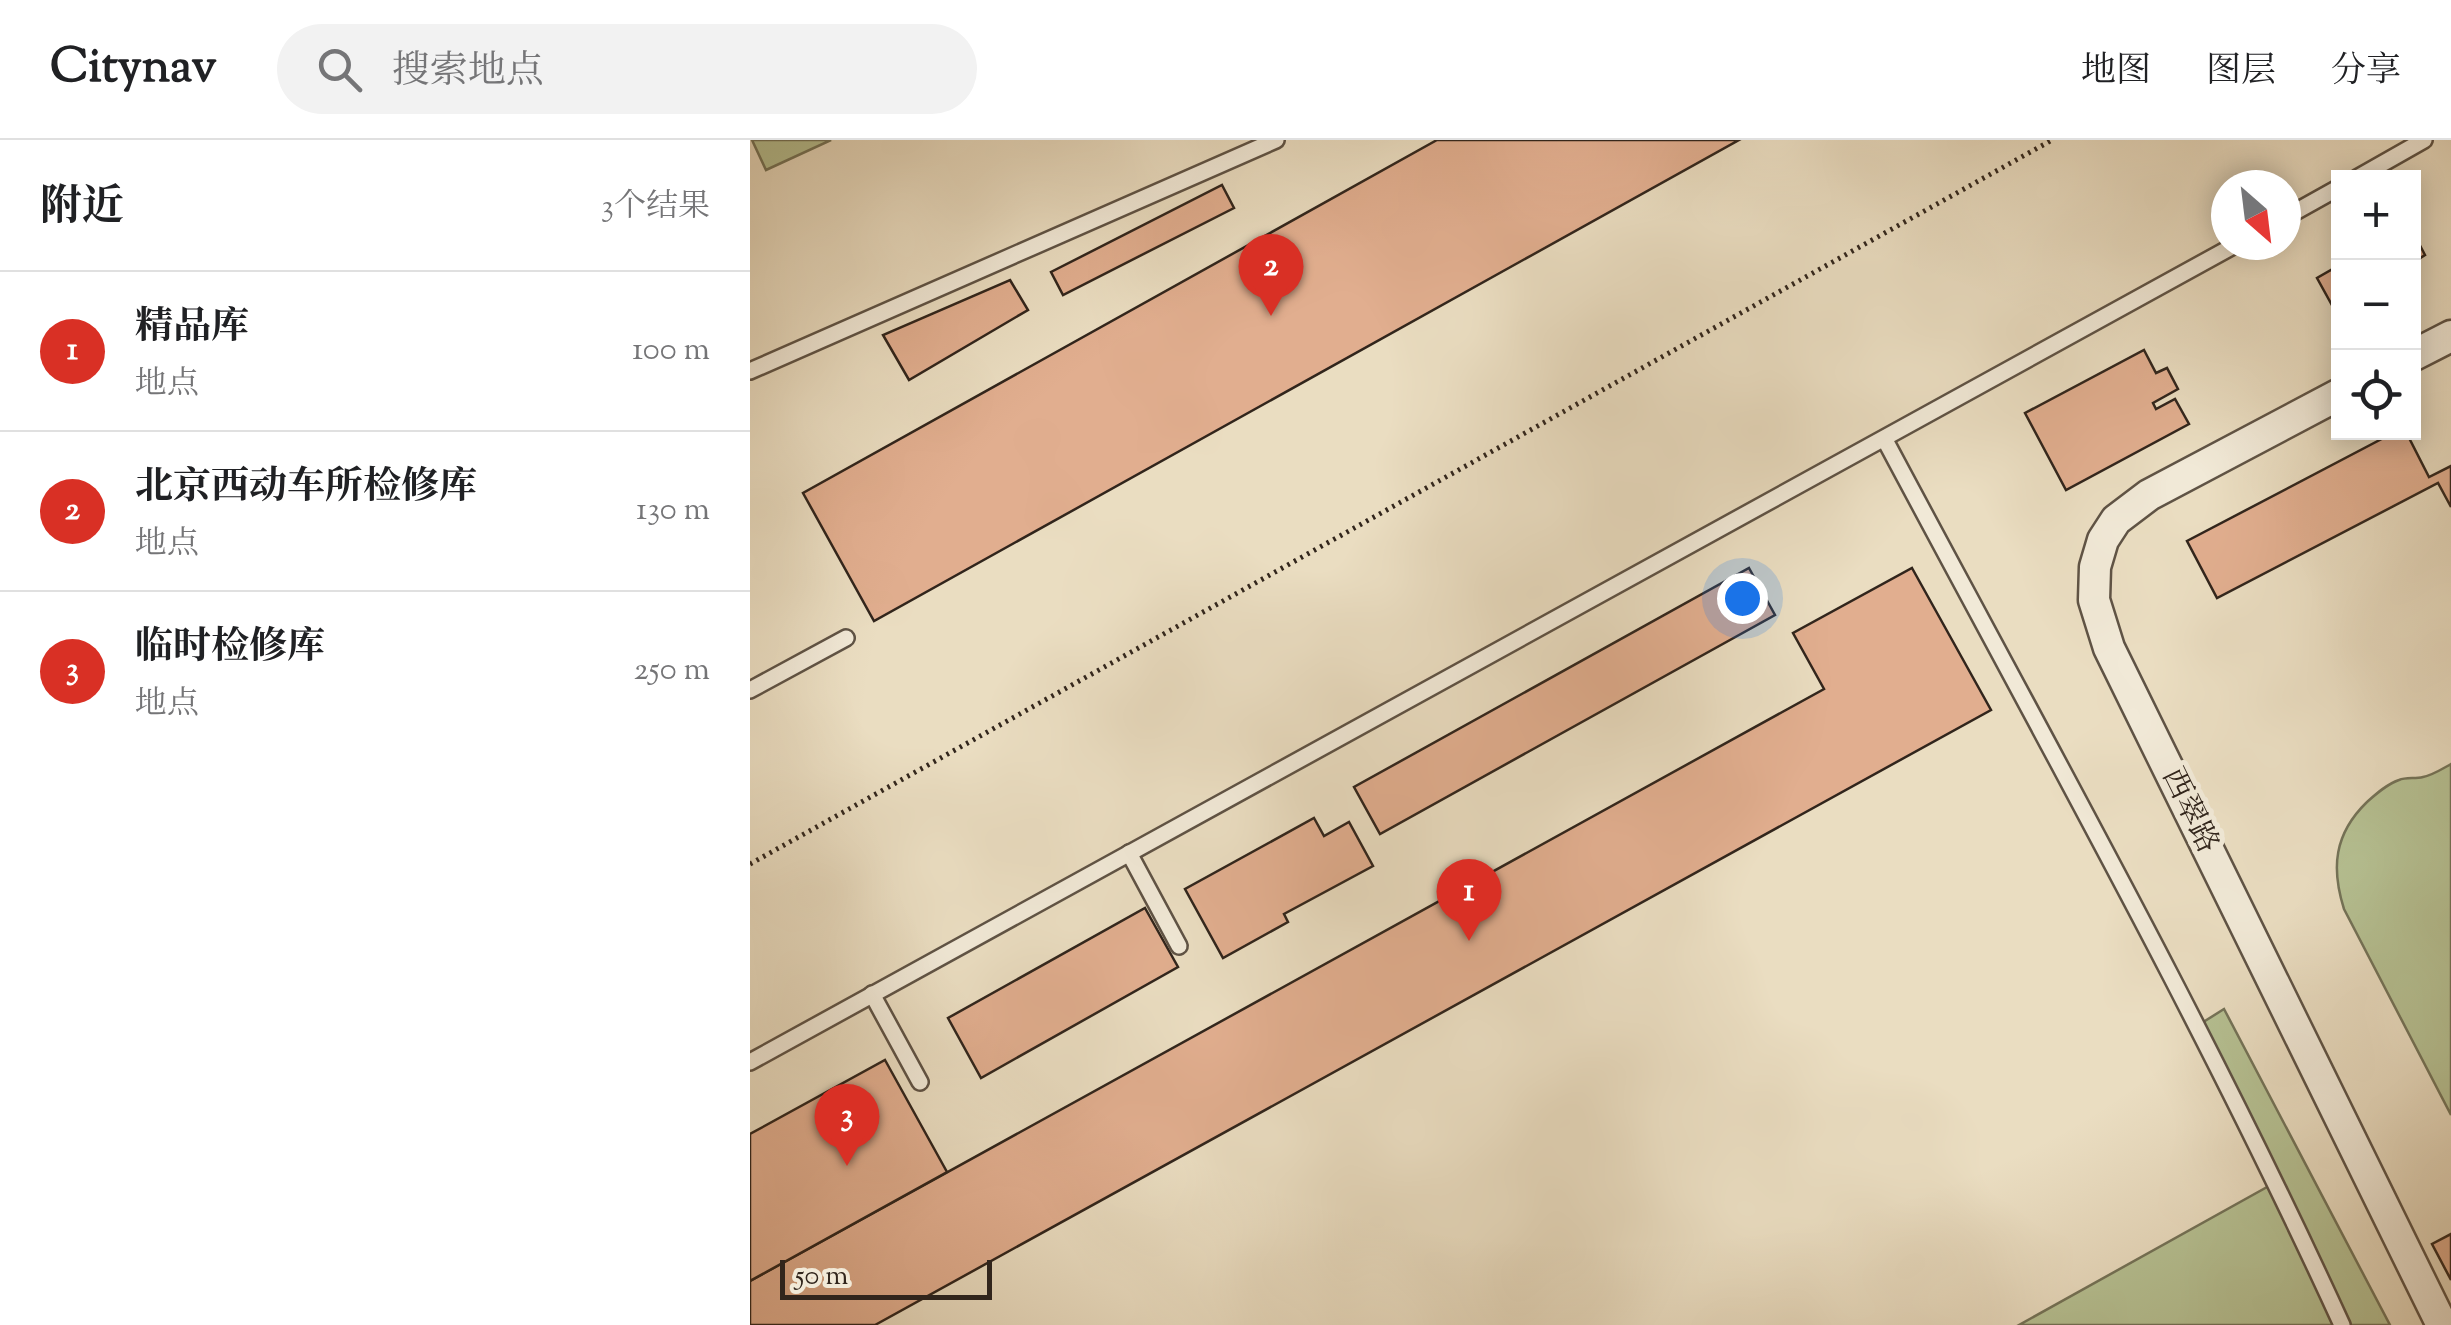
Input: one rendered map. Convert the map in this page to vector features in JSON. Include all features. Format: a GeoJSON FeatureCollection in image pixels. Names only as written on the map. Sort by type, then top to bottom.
{"type":"FeatureCollection","features":[{"type":"Feature","properties":{"kind":"street"},"geometry":{"type":"LineString","coordinates":[[2421,351],[2451,336]]}},
{"type":"Feature","properties":{"kind":"street","name":"西翠路"},"geometry":{"type":"LineString","coordinates":[[2331,399],[2149,495],[2116,520],[2103,540],[2095,566],[2094,600],[2109,648],[2442,1325]]}},
{"type":"Feature","properties":{"kind":"lane"},"geometry":{"type":"LineString","coordinates":[[750,371],[1276,140]]}},
{"type":"Feature","properties":{"kind":"lane"},"geometry":{"type":"LineString","coordinates":[[2371,170],[2424,140]]}},
{"type":"Feature","properties":{"kind":"lane"},"geometry":{"type":"LineString","coordinates":[[2301,209],[2331,192]]}},
{"type":"Feature","properties":{"kind":"lane"},"geometry":{"type":"LineString","coordinates":[[750,1062],[2211,258]]}},
{"type":"Feature","properties":{"kind":"lane"},"geometry":{"type":"LineString","coordinates":[[1885,440],[2198,1026],[2342,1325]]}},
{"type":"Feature","properties":{"kind":"lane"},"geometry":{"type":"LineString","coordinates":[[750,690],[846,638]]}},
{"type":"Feature","properties":{"kind":"lane"},"geometry":{"type":"LineString","coordinates":[[1129,852],[1178,946]]}},
{"type":"Feature","properties":{"kind":"lane"},"geometry":{"type":"LineString","coordinates":[[872,994],[920,1082]]}},
{"type":"Feature","properties":{"kind":"path"},"geometry":{"type":"LineString","coordinates":[[750,864],[2052,140]]}},
{"type":"Feature","properties":{"kind":"green space"},"geometry":{"type":"Polygon","coordinates":[[[752,140],[831,140],[766,170],[752,140]]]}},
{"type":"Feature","properties":{"kind":"green space"},"geometry":{"type":"Polygon","coordinates":[[[2451,764],[2451,1115],[2344,909],[2337,866],[2348,826],[2367,802],[2395,782],[2427,776],[2451,764]]]}},
{"type":"Feature","properties":{"kind":"green space"},"geometry":{"type":"Polygon","coordinates":[[[2224,1009],[2390,1325],[2019,1325],[2276,1182],[2197,1026],[2224,1009]]]}},
{"type":"Feature","properties":{"kind":"building"},"geometry":{"type":"Polygon","coordinates":[[[1437,140],[1739,140],[874,621],[803,493],[1437,140]]]}},
{"type":"Feature","properties":{"kind":"building"},"geometry":{"type":"Polygon","coordinates":[[[1222,185],[1234,208],[1063,295],[1051,272],[1222,185]]]}},
{"type":"Feature","properties":{"kind":"building"},"geometry":{"type":"Polygon","coordinates":[[[2331,270],[2331,303],[2317,278],[2331,270]]]}},
{"type":"Feature","properties":{"kind":"building"},"geometry":{"type":"Polygon","coordinates":[[[1010,280],[1028,310],[909,380],[883,335],[1010,280]]]}},
{"type":"Feature","properties":{"kind":"building"},"geometry":{"type":"Polygon","coordinates":[[[2144,350],[2156,373],[2167,368],[2178,389],[2153,403],[2156,409],[2175,399],[2189,424],[2066,490],[2025,413],[2144,350]]]}},
{"type":"Feature","properties":{"kind":"building"},"geometry":{"type":"Polygon","coordinates":[[[2380,440],[2410,440],[2429,477],[2451,466],[2451,507],[2438,483],[2217,598],[2187,541],[2380,440]]]}},
{"type":"Feature","properties":{"kind":"building"},"geometry":{"type":"Polygon","coordinates":[[[1749,568],[1775,615],[1380,834],[1354,787],[1749,568]]]}},
{"type":"Feature","properties":{"kind":"building"},"geometry":{"type":"Polygon","coordinates":[[[1912,568],[1991,710],[875,1325],[750,1325],[750,1281],[1824,689],[1793,633],[1912,568]]]}},
{"type":"Feature","properties":{"kind":"building"},"geometry":{"type":"Polygon","coordinates":[[[1314,818],[1324,836],[1349,822],[1373,866],[1284,914],[1288,922],[1223,958],[1185,889],[1314,818]]]}},
{"type":"Feature","properties":{"kind":"building"},"geometry":{"type":"Polygon","coordinates":[[[1145,908],[1178,967],[981,1078],[948,1018],[1145,908]]]}},
{"type":"Feature","properties":{"kind":"building"},"geometry":{"type":"Polygon","coordinates":[[[885,1060],[947,1172],[750,1281],[750,1134],[885,1060]]]}},
{"type":"Feature","properties":{"kind":"building"},"geometry":{"type":"Polygon","coordinates":[[[2451,1234],[2451,1280],[2432,1244],[2451,1234]]]}},
{"type":"Feature","properties":{"kind":"place","name":"北京西动车所检修库"},"geometry":{"type":"Point","coordinates":[1271,316]}},
{"type":"Feature","properties":{"kind":"place","name":"精品库"},"geometry":{"type":"Point","coordinates":[1469,941]}},
{"type":"Feature","properties":{"kind":"place","name":"临时检修库"},"geometry":{"type":"Point","coordinates":[847,1166]}}]}
